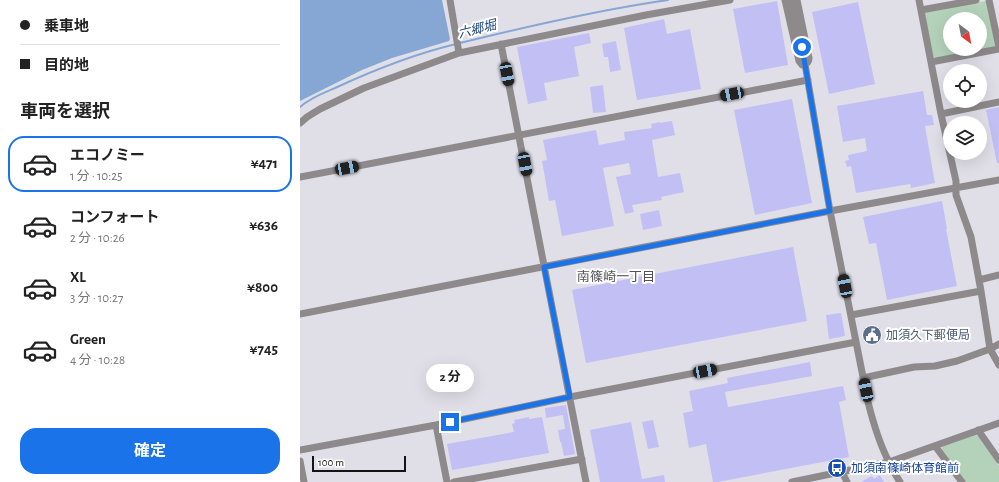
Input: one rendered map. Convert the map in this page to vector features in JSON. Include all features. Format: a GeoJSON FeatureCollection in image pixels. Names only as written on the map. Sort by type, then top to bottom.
{"type":"FeatureCollection","features":[{"type":"Feature","properties":{"kind":"street"},"geometry":{"type":"LineString","coordinates":[[450,0],[459,53]]}},
{"type":"Feature","properties":{"kind":"street"},"geometry":{"type":"LineString","coordinates":[[300,123],[320,109],[364,88],[459,53],[730,0]]}},
{"type":"Feature","properties":{"kind":"street"},"geometry":{"type":"LineString","coordinates":[[785,0],[799,61],[802,65],[805,64]]}},
{"type":"Feature","properties":{"kind":"street"},"geometry":{"type":"LineString","coordinates":[[792,0],[808,80],[830,211],[863,378],[873,422],[889,462],[900,482]]}},
{"type":"Feature","properties":{"kind":"street"},"geometry":{"type":"LineString","coordinates":[[797,0],[809,58],[809,61],[805,64]]}},
{"type":"Feature","properties":{"kind":"street"},"geometry":{"type":"LineString","coordinates":[[919,0],[941,114],[956,181],[956,195],[971,237],[990,349],[999,364]]}},
{"type":"Feature","properties":{"kind":"street"},"geometry":{"type":"LineString","coordinates":[[920,10],[976,0]]}},
{"type":"Feature","properties":{"kind":"street"},"geometry":{"type":"LineString","coordinates":[[931,62],[999,48],[997,23],[989,0]]}},
{"type":"Feature","properties":{"kind":"street"},"geometry":{"type":"LineString","coordinates":[[501,44],[586,482]]}},
{"type":"Feature","properties":{"kind":"street"},"geometry":{"type":"LineString","coordinates":[[300,177],[808,80]]}},
{"type":"Feature","properties":{"kind":"street"},"geometry":{"type":"LineString","coordinates":[[941,114],[999,102]]}},
{"type":"Feature","properties":{"kind":"street"},"geometry":{"type":"LineString","coordinates":[[300,314],[830,211],[999,180]]}},
{"type":"Feature","properties":{"kind":"street"},"geometry":{"type":"LineString","coordinates":[[979,280],[999,275]]}},
{"type":"Feature","properties":{"kind":"street"},"geometry":{"type":"LineString","coordinates":[[851,315],[981,290]]}},
{"type":"Feature","properties":{"kind":"street"},"geometry":{"type":"LineString","coordinates":[[300,450],[436,425],[570,397],[856,342]]}},
{"type":"Feature","properties":{"kind":"street"},"geometry":{"type":"LineString","coordinates":[[863,378],[914,367],[935,366],[957,361],[990,349],[999,344]]}},
{"type":"Feature","properties":{"kind":"street"},"geometry":{"type":"LineString","coordinates":[[792,482],[889,462],[999,423]]}},
{"type":"Feature","properties":{"kind":"street"},"geometry":{"type":"LineString","coordinates":[[436,425],[447,482]]}},
{"type":"Feature","properties":{"kind":"street"},"geometry":{"type":"LineString","coordinates":[[978,430],[999,460]]}},
{"type":"Feature","properties":{"kind":"street"},"geometry":{"type":"LineString","coordinates":[[935,446],[962,482]]}},
{"type":"Feature","properties":{"kind":"street"},"geometry":{"type":"LineString","coordinates":[[454,482],[582,458]]}},
{"type":"Feature","properties":{"kind":"street"},"geometry":{"type":"LineString","coordinates":[[300,461],[304,482]]}},
{"type":"Feature","properties":{"kind":"street"},"geometry":{"type":"LineString","coordinates":[[842,472],[847,482]]}},
{"type":"Feature","properties":{"kind":"green space"},"geometry":{"type":"Polygon","coordinates":[[[986,1],[996,47],[987,49],[987,12],[943,12],[943,56],[947,56],[936,58],[933,56],[924,15],[926,12],[986,1]]]}},
{"type":"Feature","properties":{"kind":"green space"},"geometry":{"type":"Polygon","coordinates":[[[975,435],[978,436],[999,466],[999,482],[965,482],[941,450],[942,447],[975,435]]]}},
{"type":"Feature","properties":{"kind":"water"},"geometry":{"type":"Polygon","coordinates":[[[300,0],[442,0],[450,39],[449,41],[392,58],[362,70],[300,101],[300,0]]]}},
{"type":"Feature","properties":{"kind":"building"},"geometry":{"type":"Polygon","coordinates":[[[777,1],[788,65],[745,73],[733,9],[777,1]]]}},
{"type":"Feature","properties":{"kind":"building"},"geometry":{"type":"Polygon","coordinates":[[[858,2],[875,84],[829,94],[812,12],[858,2]]]}},
{"type":"Feature","properties":{"kind":"building"},"geometry":{"type":"Polygon","coordinates":[[[664,19],[667,34],[690,29],[701,89],[637,100],[624,28],[664,19]]]}},
{"type":"Feature","properties":{"kind":"building"},"geometry":{"type":"Polygon","coordinates":[[[589,33],[591,43],[574,47],[579,76],[544,83],[547,100],[528,104],[517,47],[589,33]]]}},
{"type":"Feature","properties":{"kind":"building"},"geometry":{"type":"Polygon","coordinates":[[[616,41],[621,70],[610,72],[608,57],[604,57],[602,44],[616,41]]]}},
{"type":"Feature","properties":{"kind":"building"},"geometry":{"type":"Polygon","coordinates":[[[603,85],[606,112],[593,113],[590,87],[603,85]]]}},
{"type":"Feature","properties":{"kind":"building"},"geometry":{"type":"Polygon","coordinates":[[[923,91],[927,115],[932,115],[934,125],[925,126],[935,183],[911,188],[910,184],[856,193],[851,166],[847,167],[845,161],[849,160],[848,155],[867,151],[865,138],[843,142],[837,106],[923,91]]]}},
{"type":"Feature","properties":{"kind":"building"},"geometry":{"type":"Polygon","coordinates":[[[792,99],[812,203],[755,215],[734,110],[792,99]]]}},
{"type":"Feature","properties":{"kind":"building"},"geometry":{"type":"Polygon","coordinates":[[[999,107],[999,163],[997,163],[986,110],[999,107]]]}},
{"type":"Feature","properties":{"kind":"building"},"geometry":{"type":"Polygon","coordinates":[[[672,121],[675,135],[652,140],[658,177],[680,173],[684,192],[661,197],[662,200],[632,205],[634,212],[625,214],[616,177],[631,174],[629,163],[603,168],[614,226],[562,236],[555,200],[549,201],[542,161],[547,160],[543,140],[596,130],[599,145],[625,140],[624,132],[652,128],[651,124],[672,121]]]}},
{"type":"Feature","properties":{"kind":"building"},"geometry":{"type":"Polygon","coordinates":[[[942,201],[957,286],[887,300],[876,243],[869,244],[863,217],[942,201]]]}},
{"type":"Feature","properties":{"kind":"building"},"geometry":{"type":"Polygon","coordinates":[[[659,210],[662,226],[643,230],[640,214],[659,210]]]}},
{"type":"Feature","properties":{"kind":"building"},"geometry":{"type":"Polygon","coordinates":[[[793,247],[807,321],[586,363],[572,290],[793,247]]]}},
{"type":"Feature","properties":{"kind":"building"},"geometry":{"type":"Polygon","coordinates":[[[841,313],[845,336],[829,339],[826,315],[841,313]]]}},
{"type":"Feature","properties":{"kind":"building"},"geometry":{"type":"Polygon","coordinates":[[[873,326],[875,342],[869,343],[867,327],[873,326]]]}},
{"type":"Feature","properties":{"kind":"building"},"geometry":{"type":"Polygon","coordinates":[[[810,362],[812,376],[725,392],[728,407],[843,386],[846,400],[839,402],[849,457],[713,482],[706,444],[689,448],[683,413],[693,411],[689,391],[728,383],[727,378],[810,362]]]}},
{"type":"Feature","properties":{"kind":"building"},"geometry":{"type":"Polygon","coordinates":[[[566,405],[575,454],[564,456],[558,430],[565,429],[563,415],[546,418],[545,408],[566,405]]]}},
{"type":"Feature","properties":{"kind":"building"},"geometry":{"type":"Polygon","coordinates":[[[529,417],[529,419],[542,417],[549,453],[452,470],[447,444],[514,432],[512,424],[515,423],[514,420],[529,417]]]}},
{"type":"Feature","properties":{"kind":"building"},"geometry":{"type":"Polygon","coordinates":[[[653,420],[659,447],[648,449],[642,422],[653,420]]]}},
{"type":"Feature","properties":{"kind":"building"},"geometry":{"type":"Polygon","coordinates":[[[631,422],[642,479],[664,475],[665,482],[600,482],[590,430],[631,422]]]}},
{"type":"Feature","properties":{"kind":"building"},"geometry":{"type":"Polygon","coordinates":[[[880,475],[884,482],[861,482],[872,476],[874,479],[880,475]]]}},
{"type":"Feature","properties":{"kind":"waterway","name":"六郷堀"},"geometry":{"type":"LineString","coordinates":[[460,43],[564,19],[668,0]]}},
{"type":"Feature","properties":{"kind":"waterway","name":"六郷堀"},"geometry":{"type":"LineString","coordinates":[[300,107],[317,96],[379,69],[456,44]]}},
{"type":"Feature","properties":{"kind":"place","name":"加須久下郵便局"},"geometry":{"type":"Point","coordinates":[872,335]}},
{"type":"Feature","properties":{"kind":"place","name":"加須南篠崎体育館前"},"geometry":{"type":"Point","coordinates":[837,468]}},
{"type":"Feature","properties":{"kind":"district","name":"南篠崎一丁目"},"geometry":{"type":"Point","coordinates":[616,277]}},
{"type":"Feature","properties":{"kind":"route"},"geometry":{"type":"LineString","coordinates":[[450,422],[570,397],[544,267],[830,211],[802,47]]}}]}
